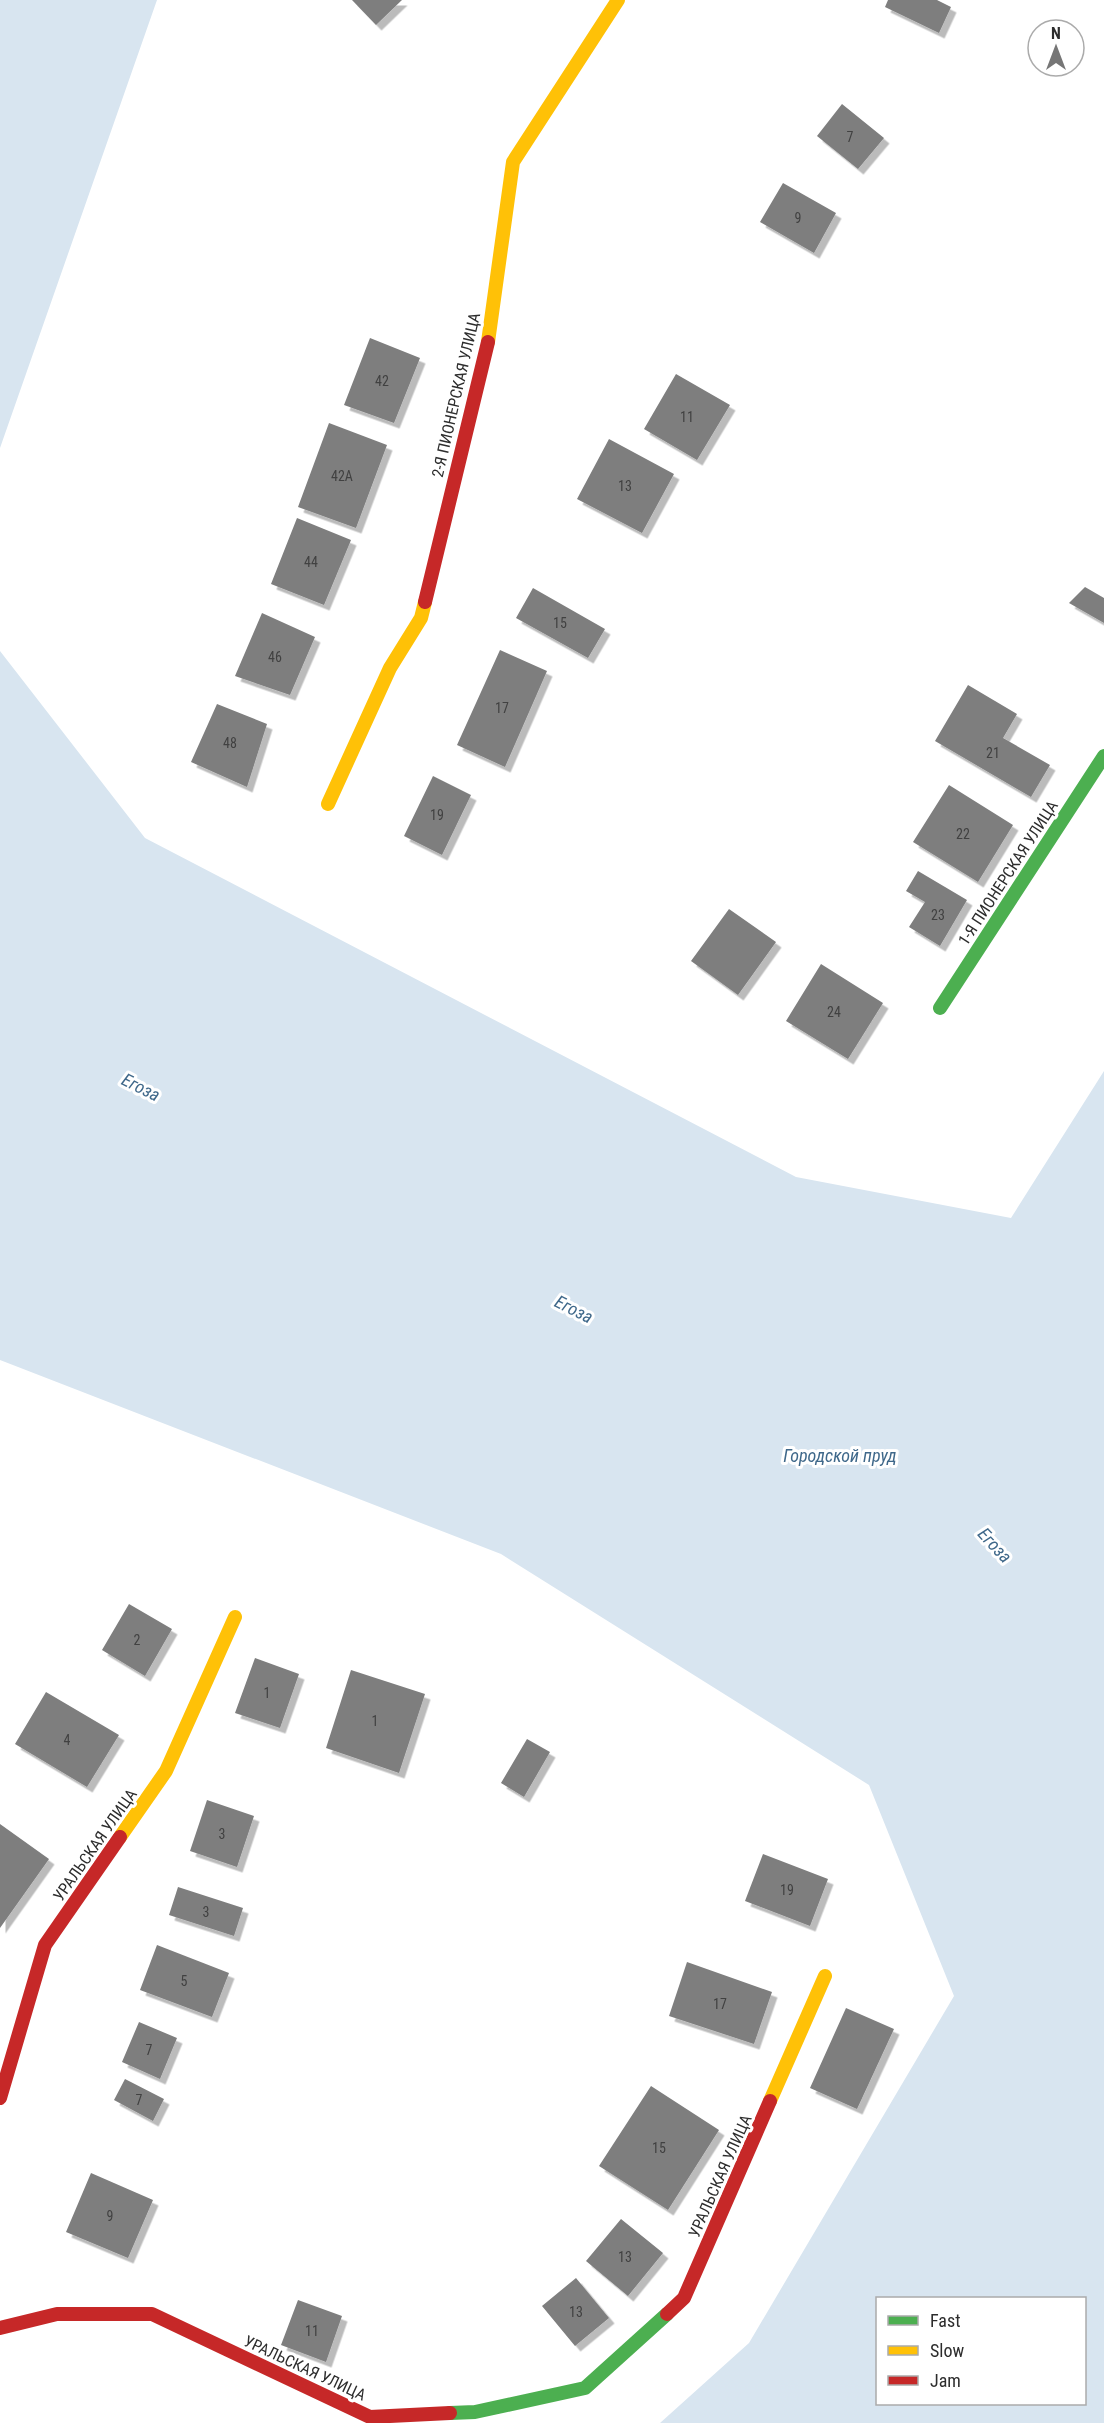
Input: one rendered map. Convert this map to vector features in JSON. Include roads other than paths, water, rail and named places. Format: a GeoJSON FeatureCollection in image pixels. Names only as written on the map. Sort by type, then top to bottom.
{"type":"FeatureCollection","features":[{"type":"Feature","properties":{"kind":"street","name":"2-Я ПИОНЕРСКАЯ УЛИЦА"},"geometry":{"type":"LineString","coordinates":[[328,804],[390,668],[421,618],[490,333],[513,162],[618,0]]}},
{"type":"Feature","properties":{"kind":"street","name":"1-Я ПИОНЕРСКАЯ УЛИЦА"},"geometry":{"type":"LineString","coordinates":[[940,1008],[1104,756]]}},
{"type":"Feature","properties":{"kind":"street","name":"УРАЛЬСКАЯ УЛИЦА"},"geometry":{"type":"LineString","coordinates":[[0,2098],[45,1946],[166,1771],[236,1617]]}},
{"type":"Feature","properties":{"kind":"street","name":"УРАЛЬСКАЯ УЛИЦА"},"geometry":{"type":"LineString","coordinates":[[0,2328],[57,2314],[152,2314],[370,2417],[475,2412],[585,2388],[684,2298],[825,1976]]}},
{"type":"Feature","properties":{"kind":"water"},"geometry":{"type":"Polygon","coordinates":[[[0,0],[157,0],[0,448],[0,0]]]}},
{"type":"Feature","properties":{"kind":"water","name":"Городской пруд"},"geometry":{"type":"Polygon","coordinates":[[[0,651],[145,838],[796,1177],[1011,1218],[1104,1071],[1104,2423],[660,2423],[749,2343],[954,1996],[869,1785],[501,1554],[0,1360],[0,651]]]}},
{"type":"Feature","properties":{"kind":"water label","name":"Егоза"},"geometry":{"type":"Point","coordinates":[141,1087]}},
{"type":"Feature","properties":{"kind":"water label","name":"Егоза"},"geometry":{"type":"Point","coordinates":[574,1309]}},
{"type":"Feature","properties":{"kind":"water label","name":"Егоза"},"geometry":{"type":"Point","coordinates":[995,1545]}}]}
